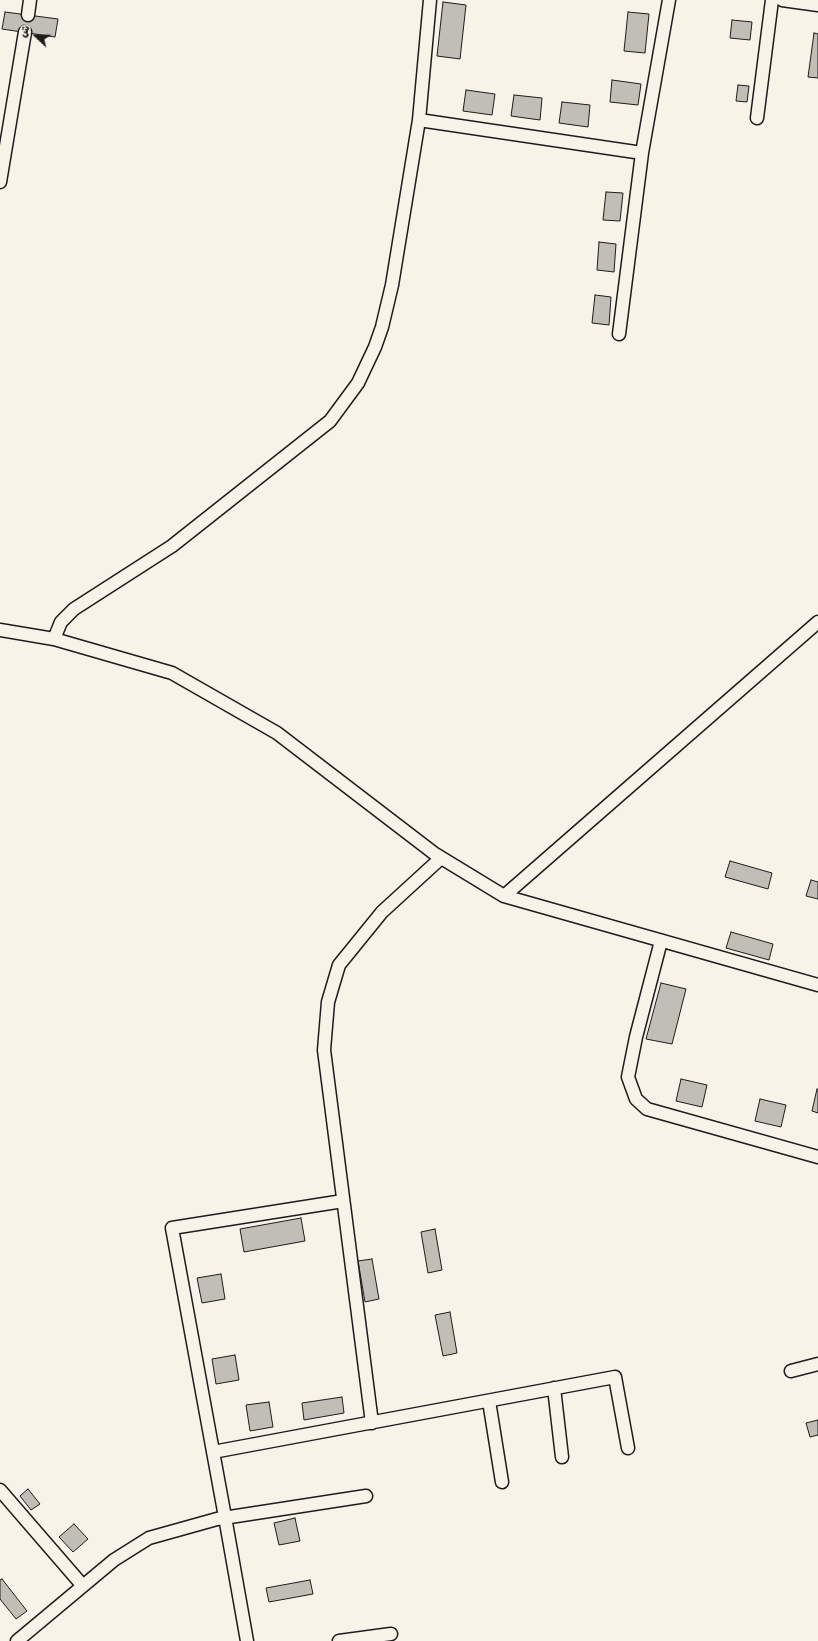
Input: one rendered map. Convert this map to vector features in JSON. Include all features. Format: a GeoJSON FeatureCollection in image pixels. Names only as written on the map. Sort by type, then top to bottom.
{"type":"FeatureCollection","features":[{"type":"Feature","properties":{"kind":"lane"},"geometry":{"type":"LineString","coordinates":[[28,15],[30,0]]}},
{"type":"Feature","properties":{"kind":"lane"},"geometry":{"type":"LineString","coordinates":[[54,639],[61,622],[74,609],[172,546],[330,421],[358,383],[375,347],[388,304],[418,120],[430,0]]}},
{"type":"Feature","properties":{"kind":"lane"},"geometry":{"type":"LineString","coordinates":[[619,334],[642,153],[669,0]]}},
{"type":"Feature","properties":{"kind":"lane"},"geometry":{"type":"LineString","coordinates":[[757,118],[772,0]]}},
{"type":"Feature","properties":{"kind":"lane"},"geometry":{"type":"LineString","coordinates":[[782,0],[818,5]]}},
{"type":"Feature","properties":{"kind":"lane"},"geometry":{"type":"LineString","coordinates":[[0,182],[2,153],[25,32]]}},
{"type":"Feature","properties":{"kind":"lane"},"geometry":{"type":"LineString","coordinates":[[418,120],[642,153]]}},
{"type":"Feature","properties":{"kind":"lane"},"geometry":{"type":"LineString","coordinates":[[504,896],[818,622]]}},
{"type":"Feature","properties":{"kind":"lane"},"geometry":{"type":"LineString","coordinates":[[0,630],[54,639],[172,673],[277,733],[441,858],[504,896],[818,985]]}},
{"type":"Feature","properties":{"kind":"lane"},"geometry":{"type":"LineString","coordinates":[[372,1423],[324,1050],[328,1002],[339,966],[382,912],[441,858]]}},
{"type":"Feature","properties":{"kind":"lane"},"geometry":{"type":"LineString","coordinates":[[661,941],[636,1037],[628,1077],[636,1099],[647,1109],[818,1156]]}},
{"type":"Feature","properties":{"kind":"lane"},"geometry":{"type":"LineString","coordinates":[[247,1641],[172,1228],[343,1201]]}},
{"type":"Feature","properties":{"kind":"lane"},"geometry":{"type":"LineString","coordinates":[[791,1371],[818,1364]]}},
{"type":"Feature","properties":{"kind":"lane"},"geometry":{"type":"LineString","coordinates":[[213,1452],[615,1376],[628,1448]]}},
{"type":"Feature","properties":{"kind":"lane"},"geometry":{"type":"LineString","coordinates":[[554,1388],[562,1457]]}},
{"type":"Feature","properties":{"kind":"lane"},"geometry":{"type":"LineString","coordinates":[[489,1401],[502,1482]]}},
{"type":"Feature","properties":{"kind":"lane"},"geometry":{"type":"LineString","coordinates":[[0,1490],[83,1586]]}},
{"type":"Feature","properties":{"kind":"lane"},"geometry":{"type":"LineString","coordinates":[[17,1641],[114,1560],[149,1538],[225,1517],[366,1496]]}},
{"type":"Feature","properties":{"kind":"lane"},"geometry":{"type":"LineString","coordinates":[[339,1641],[391,1634]]}},
{"type":"Feature","properties":{"kind":"building"},"geometry":{"type":"Polygon","coordinates":[[[443,2],[466,5],[460,59],[437,56],[443,2]]]}},
{"type":"Feature","properties":{"kind":"building"},"geometry":{"type":"Polygon","coordinates":[[[5,12],[58,19],[55,37],[2,29],[5,12]]]}},
{"type":"Feature","properties":{"kind":"building"},"geometry":{"type":"Polygon","coordinates":[[[628,12],[649,14],[645,53],[624,51],[628,12]]]}},
{"type":"Feature","properties":{"kind":"building"},"geometry":{"type":"Polygon","coordinates":[[[732,20],[752,22],[750,40],[730,38],[732,20]]]}},
{"type":"Feature","properties":{"kind":"building"},"geometry":{"type":"Polygon","coordinates":[[[814,33],[818,34],[818,78],[808,77],[814,33]]]}},
{"type":"Feature","properties":{"kind":"building"},"geometry":{"type":"Polygon","coordinates":[[[612,80],[641,84],[638,105],[610,102],[612,80]]]}},
{"type":"Feature","properties":{"kind":"building"},"geometry":{"type":"Polygon","coordinates":[[[738,85],[749,86],[747,102],[736,101],[738,85]]]}},
{"type":"Feature","properties":{"kind":"building"},"geometry":{"type":"Polygon","coordinates":[[[466,90],[495,94],[492,115],[463,111],[466,90]]]}},
{"type":"Feature","properties":{"kind":"building"},"geometry":{"type":"Polygon","coordinates":[[[514,95],[542,98],[540,120],[511,116],[514,95]]]}},
{"type":"Feature","properties":{"kind":"building"},"geometry":{"type":"Polygon","coordinates":[[[562,102],[590,105],[588,127],[559,123],[562,102]]]}},
{"type":"Feature","properties":{"kind":"building"},"geometry":{"type":"Polygon","coordinates":[[[606,192],[623,193],[620,221],[603,220],[606,192]]]}},
{"type":"Feature","properties":{"kind":"building"},"geometry":{"type":"Polygon","coordinates":[[[599,242],[616,244],[614,272],[597,270],[599,242]]]}},
{"type":"Feature","properties":{"kind":"building"},"geometry":{"type":"Polygon","coordinates":[[[595,295],[611,297],[609,325],[592,323],[595,295]]]}},
{"type":"Feature","properties":{"kind":"building"},"geometry":{"type":"Polygon","coordinates":[[[730,861],[772,873],[768,889],[725,877],[730,861]]]}},
{"type":"Feature","properties":{"kind":"building"},"geometry":{"type":"Polygon","coordinates":[[[811,880],[818,882],[818,899],[806,896],[811,880]]]}},
{"type":"Feature","properties":{"kind":"building"},"geometry":{"type":"Polygon","coordinates":[[[731,932],[773,944],[769,960],[726,948],[731,932]]]}},
{"type":"Feature","properties":{"kind":"building"},"geometry":{"type":"Polygon","coordinates":[[[661,983],[686,989],[672,1044],[646,1039],[661,983]]]}},
{"type":"Feature","properties":{"kind":"building"},"geometry":{"type":"Polygon","coordinates":[[[681,1079],[707,1085],[702,1107],[676,1101],[681,1079]]]}},
{"type":"Feature","properties":{"kind":"building"},"geometry":{"type":"Polygon","coordinates":[[[817,1089],[818,1090],[818,1113],[812,1111],[817,1089]]]}},
{"type":"Feature","properties":{"kind":"building"},"geometry":{"type":"Polygon","coordinates":[[[760,1099],[786,1105],[781,1127],[755,1121],[760,1099]]]}},
{"type":"Feature","properties":{"kind":"building"},"geometry":{"type":"Polygon","coordinates":[[[301,1218],[305,1241],[244,1252],[240,1229],[301,1218]]]}},
{"type":"Feature","properties":{"kind":"building"},"geometry":{"type":"Polygon","coordinates":[[[435,1229],[442,1270],[428,1273],[421,1232],[435,1229]]]}},
{"type":"Feature","properties":{"kind":"building"},"geometry":{"type":"Polygon","coordinates":[[[372,1259],[379,1299],[365,1302],[358,1261],[372,1259]]]}},
{"type":"Feature","properties":{"kind":"building"},"geometry":{"type":"Polygon","coordinates":[[[221,1274],[225,1299],[202,1303],[197,1278],[221,1274]]]}},
{"type":"Feature","properties":{"kind":"building"},"geometry":{"type":"Polygon","coordinates":[[[450,1312],[457,1353],[443,1356],[435,1315],[450,1312]]]}},
{"type":"Feature","properties":{"kind":"building"},"geometry":{"type":"Polygon","coordinates":[[[235,1355],[239,1380],[216,1384],[212,1359],[235,1355]]]}},
{"type":"Feature","properties":{"kind":"building"},"geometry":{"type":"Polygon","coordinates":[[[342,1397],[344,1413],[304,1420],[302,1403],[342,1397]]]}},
{"type":"Feature","properties":{"kind":"building"},"geometry":{"type":"Polygon","coordinates":[[[269,1402],[273,1427],[250,1431],[246,1405],[269,1402]]]}},
{"type":"Feature","properties":{"kind":"building"},"geometry":{"type":"Polygon","coordinates":[[[818,1420],[818,1435],[810,1437],[806,1423],[818,1420]]]}},
{"type":"Feature","properties":{"kind":"building"},"geometry":{"type":"Polygon","coordinates":[[[28,1489],[40,1504],[31,1510],[20,1496],[28,1489]]]}},
{"type":"Feature","properties":{"kind":"building"},"geometry":{"type":"Polygon","coordinates":[[[295,1518],[300,1541],[279,1545],[274,1523],[295,1518]]]}},
{"type":"Feature","properties":{"kind":"building"},"geometry":{"type":"Polygon","coordinates":[[[74,1524],[88,1539],[73,1552],[59,1537],[74,1524]]]}},
{"type":"Feature","properties":{"kind":"building"},"geometry":{"type":"Polygon","coordinates":[[[2,1579],[27,1611],[16,1619],[0,1599],[0,1580],[2,1579]]]}},
{"type":"Feature","properties":{"kind":"building"},"geometry":{"type":"Polygon","coordinates":[[[310,1580],[313,1594],[269,1602],[266,1588],[310,1580]]]}}]}
